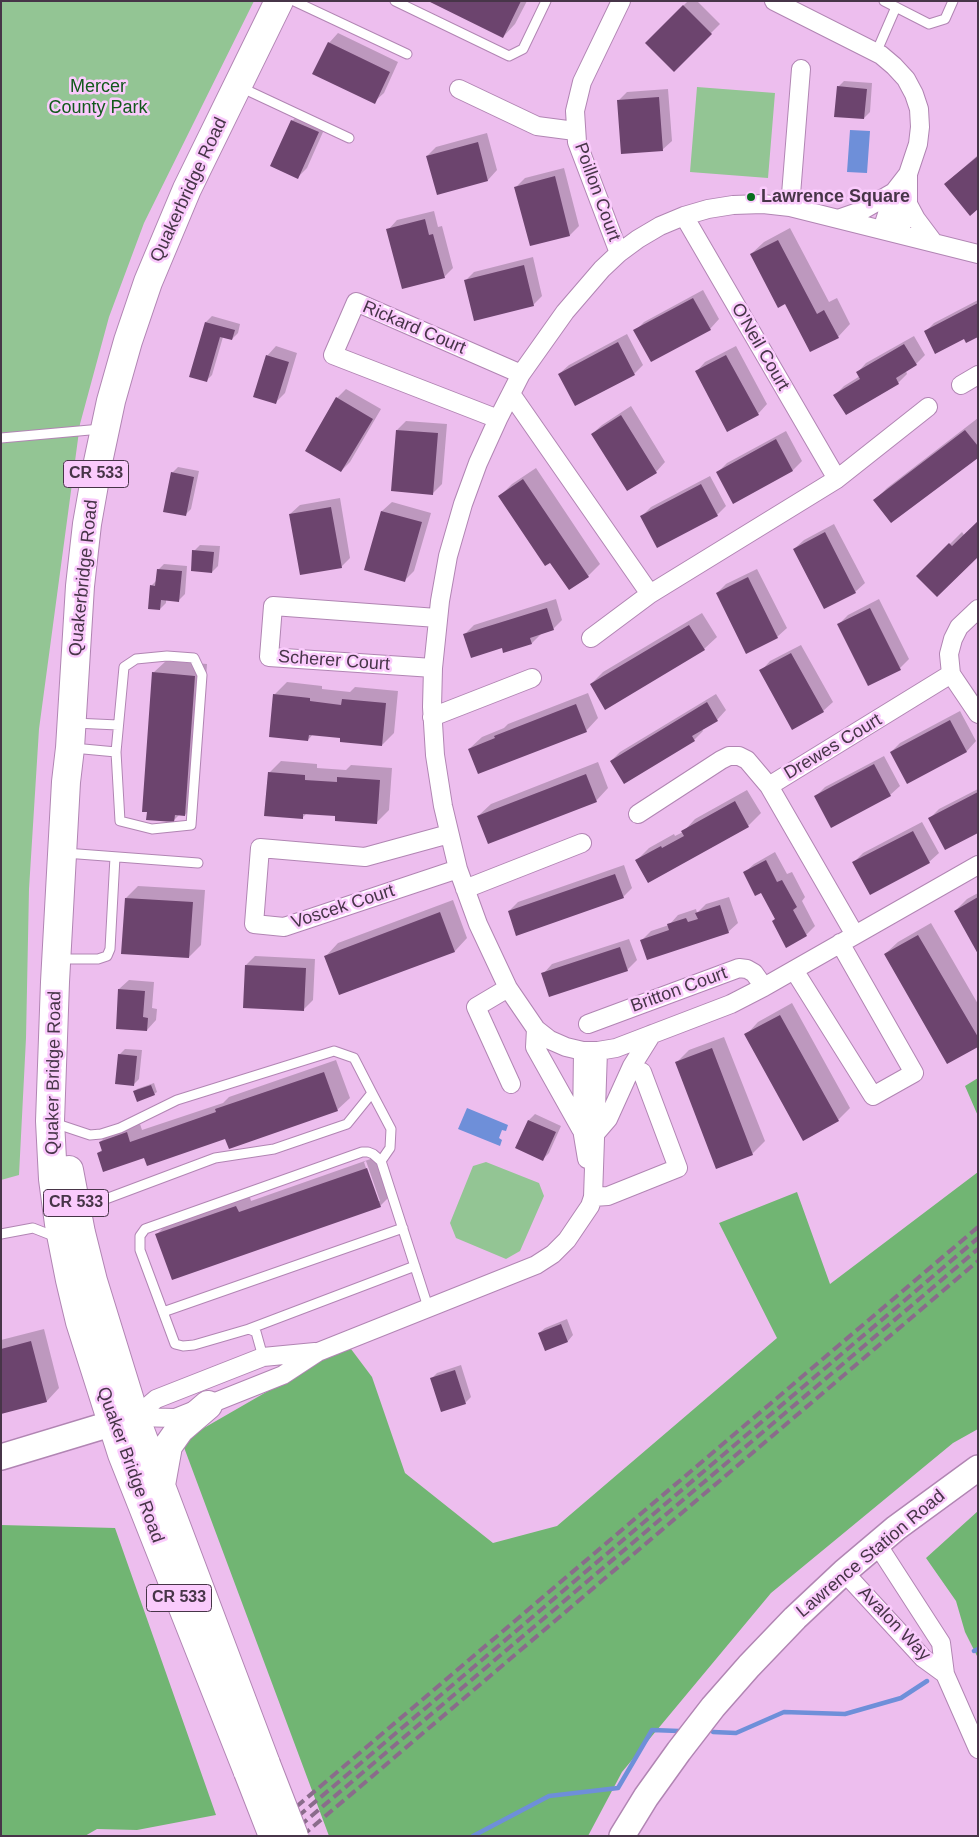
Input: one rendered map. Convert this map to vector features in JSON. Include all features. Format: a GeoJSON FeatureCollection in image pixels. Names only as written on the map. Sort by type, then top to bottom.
{"type":"FeatureCollection","features":[{"type":"Feature","properties":{"kind":"main road","name":"Quakerbridge Road"},"geometry":{"type":"LineString","coordinates":[[56,971],[66,782],[71,735],[81,577],[87,524],[105,429],[128,341],[148,282],[187,189],[279,1]]}},
{"type":"Feature","properties":{"kind":"main road","name":"Quaker Bridge Road"},"geometry":{"type":"LineString","coordinates":[[56,971],[56,1056],[63,1126],[77,1210],[124,1420],[122,1454],[257,1768],[294,1836]]}},
{"type":"Feature","properties":{"kind":"main road","name":"Quaker Bridge Road"},"geometry":{"type":"LineString","coordinates":[[56,971],[50,1121],[53,1179],[62,1239],[80,1322],[124,1420],[161,1486],[257,1768],[273,1836]]}},
{"type":"Feature","properties":{"kind":"main road"},"geometry":{"type":"LineString","coordinates":[[161,1486],[168,1446],[180,1429],[208,1405]]}},
{"type":"Feature","properties":{"kind":"main road"},"geometry":{"type":"LineString","coordinates":[[1,1458],[124,1420]]}},
{"type":"Feature","properties":{"kind":"main road","name":"Lawrence Station Road"},"geometry":{"type":"LineString","coordinates":[[622,1836],[662,1774],[713,1707],[795,1618],[877,1544],[978,1468]]}},
{"type":"Feature","properties":{"kind":"street","name":"Poillon Court"},"geometry":{"type":"LineString","coordinates":[[619,253],[577,142],[575,111],[578,93],[620,1]]}},
{"type":"Feature","properties":{"kind":"street"},"geometry":{"type":"LineString","coordinates":[[774,1],[876,53],[894,66],[906,79],[914,94],[919,110],[920,126],[918,144],[908,174],[908,204],[916,219],[934,243]]}},
{"type":"Feature","properties":{"kind":"street"},"geometry":{"type":"LineString","coordinates":[[790,207],[801,69]]}},
{"type":"Feature","properties":{"kind":"street","name":"Poillon Court"},"geometry":{"type":"LineString","coordinates":[[460,89],[537,126],[575,131]]}},
{"type":"Feature","properties":{"kind":"street"},"geometry":{"type":"LineString","coordinates":[[838,219],[861,211],[894,192],[908,174]]}},
{"type":"Feature","properties":{"kind":"street"},"geometry":{"type":"LineString","coordinates":[[891,232],[894,192]]}},
{"type":"Feature","properties":{"kind":"street"},"geometry":{"type":"LineString","coordinates":[[978,254],[790,207],[762,204],[734,205],[708,209],[684,216],[660,226],[619,253],[602,269],[565,312],[521,374],[478,463],[463,504],[448,556],[437,618],[432,717],[435,755],[448,834],[478,924],[508,988],[536,1029],[550,1040],[566,1047],[591,1051],[616,1048],[731,1004],[978,864]]}},
{"type":"Feature","properties":{"kind":"street"},"geometry":{"type":"LineString","coordinates":[[891,232],[908,204]]}},
{"type":"Feature","properties":{"kind":"street","name":"O'Neil Court"},"geometry":{"type":"LineString","coordinates":[[684,216],[837,479]]}},
{"type":"Feature","properties":{"kind":"street","name":"Rickard Court"},"geometry":{"type":"LineString","coordinates":[[498,419],[333,355],[356,302],[521,374]]}},
{"type":"Feature","properties":{"kind":"street"},"geometry":{"type":"LineString","coordinates":[[962,385],[978,375]]}},
{"type":"Feature","properties":{"kind":"street"},"geometry":{"type":"LineString","coordinates":[[511,394],[650,594]]}},
{"type":"Feature","properties":{"kind":"street"},"geometry":{"type":"LineString","coordinates":[[591,638],[650,594],[837,479],[928,407]]}},
{"type":"Feature","properties":{"kind":"street","name":"Scherer Court"},"geometry":{"type":"LineString","coordinates":[[433,668],[269,657],[273,606],[437,618]]}},
{"type":"Feature","properties":{"kind":"street"},"geometry":{"type":"LineString","coordinates":[[978,609],[959,627],[952,639],[949,654],[952,674],[978,714]]}},
{"type":"Feature","properties":{"kind":"street","name":"Drewes Court"},"geometry":{"type":"LineString","coordinates":[[794,970],[873,1096],[914,1073],[848,939],[769,786],[952,674]]}},
{"type":"Feature","properties":{"kind":"street"},"geometry":{"type":"LineString","coordinates":[[432,717],[532,678]]}},
{"type":"Feature","properties":{"kind":"street"},"geometry":{"type":"LineString","coordinates":[[638,814],[729,756],[738,756],[747,760],[769,786]]}},
{"type":"Feature","properties":{"kind":"street","name":"Voscek Court"},"geometry":{"type":"LineString","coordinates":[[448,834],[365,857],[260,848],[254,924],[284,927],[458,868]]}},
{"type":"Feature","properties":{"kind":"street"},"geometry":{"type":"LineString","coordinates":[[465,889],[582,843]]}},
{"type":"Feature","properties":{"kind":"street","name":"Britton Court"},"geometry":{"type":"LineString","coordinates":[[588,1024],[738,968],[747,969],[754,973],[764,987]]}},
{"type":"Feature","properties":{"kind":"street"},"geometry":{"type":"LineString","coordinates":[[508,988],[476,1007],[511,1084]]}},
{"type":"Feature","properties":{"kind":"street"},"geometry":{"type":"LineString","coordinates":[[536,1029],[535,1047],[589,1132]]}},
{"type":"Feature","properties":{"kind":"street"},"geometry":{"type":"LineString","coordinates":[[589,1132],[608,1119],[632,1066],[652,1034]]}},
{"type":"Feature","properties":{"kind":"street"},"geometry":{"type":"LineString","coordinates":[[124,1420],[176,1418],[283,1375],[318,1352],[536,1265],[553,1254],[567,1240],[590,1206],[593,1197],[589,1132],[591,1051]]}},
{"type":"Feature","properties":{"kind":"street"},"geometry":{"type":"LineString","coordinates":[[593,1197],[608,1196],[678,1168],[642,1072]]}},
{"type":"Feature","properties":{"kind":"street"},"geometry":{"type":"LineString","coordinates":[[124,1420],[156,1399],[263,1357],[318,1352]]}},
{"type":"Feature","properties":{"kind":"street","name":"Avalon Way"},"geometry":{"type":"LineString","coordinates":[[877,1544],[941,1643],[945,1674],[978,1749]]}},
{"type":"Feature","properties":{"kind":"street","name":"Avalon Way"},"geometry":{"type":"LineString","coordinates":[[844,1572],[923,1658],[945,1674]]}},
{"type":"Feature","properties":{"kind":"lane"},"geometry":{"type":"LineString","coordinates":[[294,1],[407,54]]}},
{"type":"Feature","properties":{"kind":"lane"},"geometry":{"type":"LineString","coordinates":[[395,1],[509,56],[523,49],[546,1]]}},
{"type":"Feature","properties":{"kind":"lane"},"geometry":{"type":"LineString","coordinates":[[884,1],[929,24],[945,19],[953,1]]}},
{"type":"Feature","properties":{"kind":"lane"},"geometry":{"type":"LineString","coordinates":[[876,53],[896,7]]}},
{"type":"Feature","properties":{"kind":"lane"},"geometry":{"type":"LineString","coordinates":[[238,86],[349,138]]}},
{"type":"Feature","properties":{"kind":"lane"},"geometry":{"type":"LineString","coordinates":[[1,438],[105,429]]}},
{"type":"Feature","properties":{"kind":"lane"},"geometry":{"type":"LineString","coordinates":[[167,656],[194,658],[202,674],[191,825],[152,829],[120,821],[116,752],[124,667],[136,659],[167,656]]}},
{"type":"Feature","properties":{"kind":"lane"},"geometry":{"type":"LineString","coordinates":[[71,735],[118,725]]}},
{"type":"Feature","properties":{"kind":"lane"},"geometry":{"type":"LineString","coordinates":[[71,735],[116,752]]}},
{"type":"Feature","properties":{"kind":"lane"},"geometry":{"type":"LineString","coordinates":[[63,853],[198,863]]}},
{"type":"Feature","properties":{"kind":"lane"},"geometry":{"type":"LineString","coordinates":[[56,971],[107,956],[110,949],[115,857]]}},
{"type":"Feature","properties":{"kind":"lane"},"geometry":{"type":"LineString","coordinates":[[63,1126],[90,1134],[102,1134],[120,1128],[177,1100],[334,1051],[354,1058],[391,1129],[390,1148],[381,1161]]}},
{"type":"Feature","properties":{"kind":"lane"},"geometry":{"type":"LineString","coordinates":[[77,1210],[216,1158],[274,1149],[347,1124],[372,1093]]}},
{"type":"Feature","properties":{"kind":"lane"},"geometry":{"type":"LineString","coordinates":[[415,1266],[252,1331],[194,1344],[177,1345],[173,1340],[140,1250],[140,1236],[145,1229],[362,1152],[374,1154],[381,1161],[403,1228],[428,1307]]}},
{"type":"Feature","properties":{"kind":"lane"},"geometry":{"type":"LineString","coordinates":[[1,1234],[33,1228],[62,1239]]}},
{"type":"Feature","properties":{"kind":"lane"},"geometry":{"type":"LineString","coordinates":[[163,1312],[403,1228]]}},
{"type":"Feature","properties":{"kind":"lane"},"geometry":{"type":"LineString","coordinates":[[252,1331],[263,1357]]}},
{"type":"Feature","properties":{"kind":"green space","name":"Mercer County Park"},"geometry":{"type":"Polygon","coordinates":[[[1,1],[254,1],[144,223],[109,317],[80,424],[39,729],[29,889],[26,1038],[19,1175],[1,1180],[1,1]]]}},
{"type":"Feature","properties":{"kind":"green space"},"geometry":{"type":"Polygon","coordinates":[[[697,87],[775,93],[768,178],[690,172],[697,87]]]}},
{"type":"Feature","properties":{"kind":"green space"},"geometry":{"type":"Polygon","coordinates":[[[978,1078],[978,1116],[965,1086],[978,1078]]]}},
{"type":"Feature","properties":{"kind":"green space"},"geometry":{"type":"Polygon","coordinates":[[[486,1162],[539,1183],[544,1196],[520,1251],[506,1259],[456,1238],[450,1223],[473,1166],[486,1162]]]}},
{"type":"Feature","properties":{"kind":"green space"},"geometry":{"type":"Polygon","coordinates":[[[978,1172],[978,1429],[953,1443],[771,1593],[622,1772],[588,1836],[329,1836],[182,1442],[183,1440],[348,1345],[372,1377],[405,1473],[493,1543],[557,1526],[777,1338],[719,1223],[797,1192],[830,1284],[978,1172]]]}},
{"type":"Feature","properties":{"kind":"green space"},"geometry":{"type":"Polygon","coordinates":[[[978,1511],[978,1658],[965,1632],[956,1601],[926,1558],[978,1511]]]}},
{"type":"Feature","properties":{"kind":"green space"},"geometry":{"type":"Polygon","coordinates":[[[1,1525],[115,1528],[216,1815],[137,1830],[97,1829],[85,1836],[1,1836],[1,1525]]]}},
{"type":"Feature","properties":{"kind":"water"},"geometry":{"type":"Polygon","coordinates":[[[850,130],[870,131],[867,173],[847,172],[850,130]]]}},
{"type":"Feature","properties":{"kind":"water"},"geometry":{"type":"Polygon","coordinates":[[[467,1108],[508,1125],[506,1131],[502,1130],[499,1138],[502,1140],[500,1146],[458,1129],[467,1108]]]}},
{"type":"Feature","properties":{"kind":"building"},"geometry":{"type":"Polygon","coordinates":[[[428,1],[521,1],[503,38],[428,1]]]}},
{"type":"Feature","properties":{"kind":"building"},"geometry":{"type":"Polygon","coordinates":[[[683,5],[712,34],[674,72],[645,43],[683,5]]]}},
{"type":"Feature","properties":{"kind":"building"},"geometry":{"type":"Polygon","coordinates":[[[328,42],[390,72],[375,104],[312,74],[328,42]]]}},
{"type":"Feature","properties":{"kind":"building"},"geometry":{"type":"Polygon","coordinates":[[[837,86],[867,89],[864,119],[834,117],[837,86]]]}},
{"type":"Feature","properties":{"kind":"building"},"geometry":{"type":"Polygon","coordinates":[[[659,97],[663,151],[621,154],[617,100],[659,97]]]}},
{"type":"Feature","properties":{"kind":"building"},"geometry":{"type":"Polygon","coordinates":[[[291,120],[319,132],[298,179],[270,166],[291,120]]]}},
{"type":"Feature","properties":{"kind":"building"},"geometry":{"type":"Polygon","coordinates":[[[478,142],[488,181],[437,195],[426,156],[478,142]]]}},
{"type":"Feature","properties":{"kind":"building"},"geometry":{"type":"Polygon","coordinates":[[[978,156],[978,209],[970,216],[944,184],[978,156]]]}},
{"type":"Feature","properties":{"kind":"building"},"geometry":{"type":"Polygon","coordinates":[[[555,176],[570,236],[530,246],[514,187],[555,176]]]}},
{"type":"Feature","properties":{"kind":"building"},"geometry":{"type":"Polygon","coordinates":[[[425,219],[429,235],[433,234],[445,278],[402,289],[386,229],[425,219]]]}},
{"type":"Feature","properties":{"kind":"building"},"geometry":{"type":"Polygon","coordinates":[[[778,240],[817,314],[824,310],[839,338],[810,352],[785,304],[778,308],[750,254],[778,240]]]}},
{"type":"Feature","properties":{"kind":"building"},"geometry":{"type":"Polygon","coordinates":[[[524,265],[534,306],[474,321],[464,280],[524,265]]]}},
{"type":"Feature","properties":{"kind":"building"},"geometry":{"type":"Polygon","coordinates":[[[693,298],[711,330],[651,362],[633,330],[693,298]]]}},
{"type":"Feature","properties":{"kind":"building"},"geometry":{"type":"Polygon","coordinates":[[[978,303],[978,337],[966,343],[964,339],[935,354],[924,331],[978,303]]]}},
{"type":"Feature","properties":{"kind":"building"},"geometry":{"type":"Polygon","coordinates":[[[205,322],[235,330],[232,340],[220,337],[207,382],[189,377],[205,322]]]}},
{"type":"Feature","properties":{"kind":"building"},"geometry":{"type":"Polygon","coordinates":[[[618,342],[635,375],[575,406],[558,374],[618,342]]]}},
{"type":"Feature","properties":{"kind":"building"},"geometry":{"type":"Polygon","coordinates":[[[904,344],[917,365],[896,378],[899,384],[846,415],[833,395],[860,379],[856,372],[904,344]]]}},
{"type":"Feature","properties":{"kind":"building"},"geometry":{"type":"Polygon","coordinates":[[[266,355],[289,362],[276,404],[253,397],[266,355]]]}},
{"type":"Feature","properties":{"kind":"building"},"geometry":{"type":"Polygon","coordinates":[[[726,355],[759,415],[727,432],[695,371],[726,355]]]}},
{"type":"Feature","properties":{"kind":"building"},"geometry":{"type":"Polygon","coordinates":[[[336,397],[373,419],[341,472],[305,451],[336,397]]]}},
{"type":"Feature","properties":{"kind":"building"},"geometry":{"type":"Polygon","coordinates":[[[621,415],[657,473],[627,491],[591,434],[621,415]]]}},
{"type":"Feature","properties":{"kind":"building"},"geometry":{"type":"Polygon","coordinates":[[[396,430],[438,433],[433,495],[391,491],[396,430]]]}},
{"type":"Feature","properties":{"kind":"building"},"geometry":{"type":"Polygon","coordinates":[[[965,430],[978,446],[978,458],[891,523],[873,500],[965,430]]]}},
{"type":"Feature","properties":{"kind":"building"},"geometry":{"type":"Polygon","coordinates":[[[776,439],[793,471],[733,504],[716,472],[776,439]]]}},
{"type":"Feature","properties":{"kind":"building"},"geometry":{"type":"Polygon","coordinates":[[[171,472],[194,477],[186,516],[163,512],[171,472]]]}},
{"type":"Feature","properties":{"kind":"building"},"geometry":{"type":"Polygon","coordinates":[[[523,479],[589,577],[569,590],[550,563],[545,566],[498,496],[523,479]]]}},
{"type":"Feature","properties":{"kind":"building"},"geometry":{"type":"Polygon","coordinates":[[[701,484],[718,516],[657,548],[640,516],[701,484]]]}},
{"type":"Feature","properties":{"kind":"building"},"geometry":{"type":"Polygon","coordinates":[[[331,507],[342,568],[300,575],[289,514],[331,507]]]}},
{"type":"Feature","properties":{"kind":"building"},"geometry":{"type":"Polygon","coordinates":[[[381,511],[422,522],[405,582],[364,570],[381,511]]]}},
{"type":"Feature","properties":{"kind":"building"},"geometry":{"type":"Polygon","coordinates":[[[978,521],[978,557],[937,597],[916,576],[949,543],[952,546],[978,521]]]}},
{"type":"Feature","properties":{"kind":"building"},"geometry":{"type":"Polygon","coordinates":[[[825,532],[856,593],[824,609],[793,549],[825,532]]]}},
{"type":"Feature","properties":{"kind":"building"},"geometry":{"type":"Polygon","coordinates":[[[192,550],[214,552],[212,573],[191,571],[192,550]]]}},
{"type":"Feature","properties":{"kind":"building"},"geometry":{"type":"Polygon","coordinates":[[[157,569],[182,571],[179,602],[161,600],[160,610],[148,609],[150,585],[155,586],[157,569]]]}},
{"type":"Feature","properties":{"kind":"building"},"geometry":{"type":"Polygon","coordinates":[[[748,577],[778,638],[746,654],[716,593],[748,577]]]}},
{"type":"Feature","properties":{"kind":"building"},"geometry":{"type":"Polygon","coordinates":[[[547,608],[554,630],[530,638],[532,644],[503,653],[502,648],[471,658],[463,634],[547,608]]]}},
{"type":"Feature","properties":{"kind":"building"},"geometry":{"type":"Polygon","coordinates":[[[870,608],[901,670],[868,686],[837,624],[870,608]]]}},
{"type":"Feature","properties":{"kind":"building"},"geometry":{"type":"Polygon","coordinates":[[[689,625],[705,650],[605,710],[590,684],[689,625]]]}},
{"type":"Feature","properties":{"kind":"building"},"geometry":{"type":"Polygon","coordinates":[[[791,653],[824,712],[792,730],[759,670],[791,653]]]}},
{"type":"Feature","properties":{"kind":"building"},"geometry":{"type":"Polygon","coordinates":[[[152,672],[195,676],[185,816],[175,815],[174,822],[146,820],[147,812],[142,812],[152,672]]]}},
{"type":"Feature","properties":{"kind":"building"},"geometry":{"type":"Polygon","coordinates":[[[273,694],[310,698],[310,701],[341,705],[342,699],[386,703],[382,746],[340,742],[340,738],[309,735],[308,741],[269,737],[273,694]]]}},
{"type":"Feature","properties":{"kind":"building"},"geometry":{"type":"Polygon","coordinates":[[[707,702],[718,721],[692,736],[695,741],[624,784],[610,761],[707,702]]]}},
{"type":"Feature","properties":{"kind":"building"},"geometry":{"type":"Polygon","coordinates":[[[576,704],[587,732],[478,774],[468,749],[495,738],[494,736],[576,704]]]}},
{"type":"Feature","properties":{"kind":"building"},"geometry":{"type":"Polygon","coordinates":[[[950,720],[967,752],[907,784],[890,752],[950,720]]]}},
{"type":"Feature","properties":{"kind":"building"},"geometry":{"type":"Polygon","coordinates":[[[874,764],[891,796],[831,828],[814,796],[874,764]]]}},
{"type":"Feature","properties":{"kind":"building"},"geometry":{"type":"Polygon","coordinates":[[[268,772],[305,775],[305,780],[337,782],[337,777],[380,780],[377,824],[335,821],[335,816],[303,814],[303,819],[264,816],[268,772]]]}},
{"type":"Feature","properties":{"kind":"building"},"geometry":{"type":"Polygon","coordinates":[[[586,774],[597,802],[488,844],[477,816],[586,774]]]}},
{"type":"Feature","properties":{"kind":"building"},"geometry":{"type":"Polygon","coordinates":[[[978,792],[978,833],[945,850],[928,818],[978,792]]]}},
{"type":"Feature","properties":{"kind":"building"},"geometry":{"type":"Polygon","coordinates":[[[735,801],[749,827],[648,883],[635,860],[684,836],[681,831],[735,801]]]}},
{"type":"Feature","properties":{"kind":"building"},"geometry":{"type":"Polygon","coordinates":[[[913,831],[930,863],[870,895],[852,862],[913,831]]]}},
{"type":"Feature","properties":{"kind":"building"},"geometry":{"type":"Polygon","coordinates":[[[766,860],[777,882],[782,880],[797,907],[793,910],[807,936],[786,948],[772,921],[775,919],[761,893],[755,896],[743,872],[766,860]]]}},
{"type":"Feature","properties":{"kind":"building"},"geometry":{"type":"Polygon","coordinates":[[[615,874],[624,898],[516,936],[508,911],[615,874]]]}},
{"type":"Feature","properties":{"kind":"building"},"geometry":{"type":"Polygon","coordinates":[[[978,897],[978,954],[954,911],[978,897]]]}},
{"type":"Feature","properties":{"kind":"building"},"geometry":{"type":"Polygon","coordinates":[[[125,898],[193,902],[189,958],[121,954],[125,898]]]}},
{"type":"Feature","properties":{"kind":"building"},"geometry":{"type":"Polygon","coordinates":[[[720,905],[729,933],[647,960],[640,940],[669,930],[667,924],[686,918],[688,922],[698,919],[695,913],[720,905]]]}},
{"type":"Feature","properties":{"kind":"building"},"geometry":{"type":"Polygon","coordinates":[[[440,912],[455,952],[339,995],[324,956],[440,912]]]}},
{"type":"Feature","properties":{"kind":"building"},"geometry":{"type":"Polygon","coordinates":[[[918,935],[978,1037],[978,1047],[947,1064],[884,954],[918,935]]]}},
{"type":"Feature","properties":{"kind":"building"},"geometry":{"type":"Polygon","coordinates":[[[620,947],[628,971],[549,997],[541,973],[620,947]]]}},
{"type":"Feature","properties":{"kind":"building"},"geometry":{"type":"Polygon","coordinates":[[[245,965],[306,968],[304,1011],[243,1008],[245,965]]]}},
{"type":"Feature","properties":{"kind":"building"},"geometry":{"type":"Polygon","coordinates":[[[118,989],[145,991],[143,1017],[148,1018],[147,1031],[116,1029],[118,989]]]}},
{"type":"Feature","properties":{"kind":"building"},"geometry":{"type":"Polygon","coordinates":[[[780,1015],[839,1121],[803,1141],[744,1034],[780,1015]]]}},
{"type":"Feature","properties":{"kind":"building"},"geometry":{"type":"Polygon","coordinates":[[[712,1048],[753,1155],[716,1169],[675,1062],[712,1048]]]}},
{"type":"Feature","properties":{"kind":"building"},"geometry":{"type":"Polygon","coordinates":[[[118,1054],[137,1056],[134,1086],[115,1084],[118,1054]]]}},
{"type":"Feature","properties":{"kind":"building"},"geometry":{"type":"Polygon","coordinates":[[[324,1072],[338,1111],[229,1149],[225,1139],[147,1166],[144,1158],[103,1172],[97,1153],[102,1151],[99,1142],[127,1132],[130,1142],[216,1112],[215,1109],[324,1072]]]}},
{"type":"Feature","properties":{"kind":"building"},"geometry":{"type":"Polygon","coordinates":[[[151,1085],[155,1095],[137,1102],[133,1091],[151,1085]]]}},
{"type":"Feature","properties":{"kind":"building"},"geometry":{"type":"Polygon","coordinates":[[[528,1120],[556,1132],[543,1161],[515,1148],[528,1120]]]}},
{"type":"Feature","properties":{"kind":"building"},"geometry":{"type":"Polygon","coordinates":[[[367,1168],[381,1207],[172,1280],[155,1234],[236,1206],[239,1212],[367,1168]]]}},
{"type":"Feature","properties":{"kind":"building"},"geometry":{"type":"Polygon","coordinates":[[[561,1324],[568,1342],[545,1351],[538,1333],[561,1324]]]}},
{"type":"Feature","properties":{"kind":"building"},"geometry":{"type":"Polygon","coordinates":[[[31,1341],[47,1402],[1,1414],[1,1349],[31,1341]]]}},
{"type":"Feature","properties":{"kind":"building"},"geometry":{"type":"Polygon","coordinates":[[[455,1370],[466,1404],[441,1412],[430,1378],[455,1370]]]}},
{"type":"Feature","properties":{"kind":"waterway"},"geometry":{"type":"LineString","coordinates":[[974,1651],[978,1649]]}},
{"type":"Feature","properties":{"kind":"waterway"},"geometry":{"type":"LineString","coordinates":[[713,1732],[736,1733],[784,1712],[845,1714],[901,1698],[927,1681]]}},
{"type":"Feature","properties":{"kind":"waterway"},"geometry":{"type":"LineString","coordinates":[[473,1836],[549,1796],[618,1788],[652,1730],[679,1731]]}},
{"type":"Feature","properties":{"kind":"railway"},"geometry":{"type":"LineString","coordinates":[[262,1836],[978,1227]]}},
{"type":"Feature","properties":{"kind":"railway"},"geometry":{"type":"LineString","coordinates":[[275,1836],[978,1238]]}},
{"type":"Feature","properties":{"kind":"railway"},"geometry":{"type":"LineString","coordinates":[[288,1836],[978,1249]]}},
{"type":"Feature","properties":{"kind":"railway"},"geometry":{"type":"LineString","coordinates":[[302,1836],[978,1261]]}},
{"type":"Feature","properties":{"kind":"place","name":"Lawrence Square"},"geometry":{"type":"Point","coordinates":[751,197]}}]}
